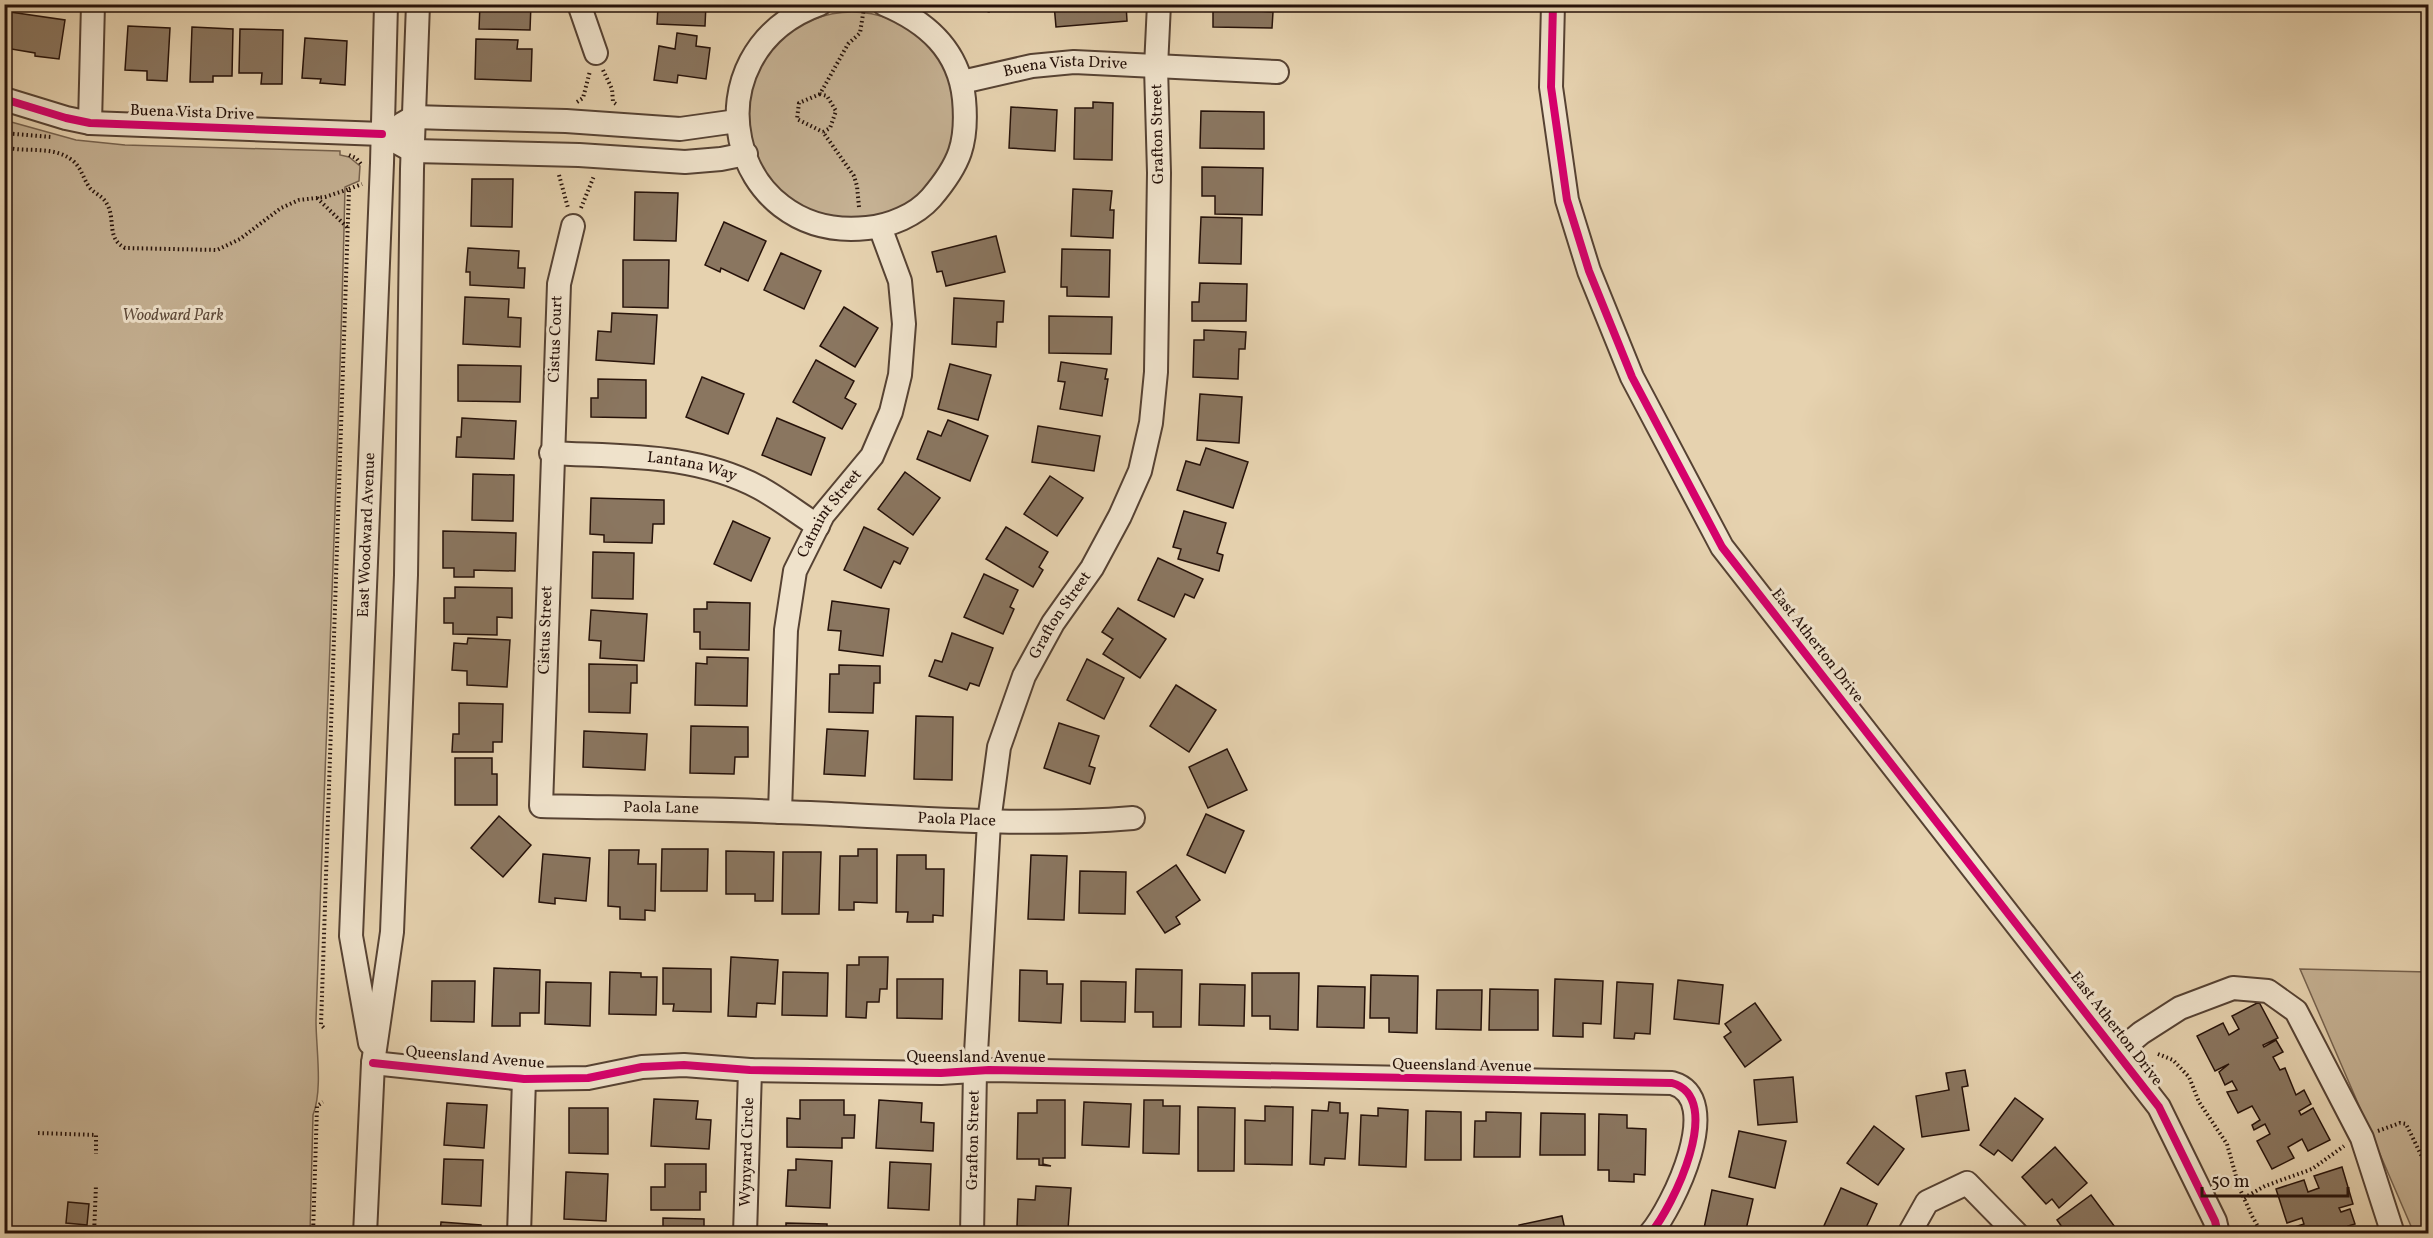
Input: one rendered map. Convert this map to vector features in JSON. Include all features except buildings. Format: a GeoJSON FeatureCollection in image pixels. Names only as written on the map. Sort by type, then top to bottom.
{"type":"FeatureCollection","features":[{"type":"Feature","properties":{"kind":"street"},"geometry":{"type":"LineString","coordinates":[[90,123],[93,4]]}},
{"type":"Feature","properties":{"kind":"street","name":"East Woodward Avenue"},"geometry":{"type":"LineString","coordinates":[[373,1063],[351,936],[386,4]]}},
{"type":"Feature","properties":{"kind":"street","name":"East Woodward Avenue"},"geometry":{"type":"LineString","coordinates":[[365,1233],[373,1063],[392,932],[406,575],[413,151],[418,4]]}},
{"type":"Feature","properties":{"kind":"street"},"geometry":{"type":"LineString","coordinates":[[579,4],[596,53]]}},
{"type":"Feature","properties":{"kind":"street"},"geometry":{"type":"LineString","coordinates":[[820,4],[802,11],[776,28],[755,52],[743,77],[737,121],[749,169],[770,197],[787,211],[820,226],[845,231],[871,228],[907,216],[926,203],[949,176],[960,155],[966,125],[962,82],[952,59],[932,32],[908,15],[887,5]]}},
{"type":"Feature","properties":{"kind":"street","name":"Grafton Street"},"geometry":{"type":"LineString","coordinates":[[972,1233],[975,1071],[989,822],[999,747],[1024,676],[1053,623],[1092,568],[1120,516],[1140,471],[1151,423],[1156,337],[1159,174],[1156,67],[1159,4]]}},
{"type":"Feature","properties":{"kind":"street","name":"East Atherton Drive"},"geometry":{"type":"LineString","coordinates":[[1553,4],[1551,87],[1567,200],[1589,271],[1632,377],[1722,547],[2159,1107],[2215,1221],[2218,1233]]}},
{"type":"Feature","properties":{"kind":"street","name":"Buena Vista Drive"},"geometry":{"type":"LineString","coordinates":[[962,82],[1032,66],[1074,62],[1276,72]]}},
{"type":"Feature","properties":{"kind":"street","name":"Buena Vista Drive"},"geometry":{"type":"LineString","coordinates":[[4,99],[90,123],[382,134],[413,151],[608,156],[685,162],[746,154]]}},
{"type":"Feature","properties":{"kind":"street"},"geometry":{"type":"LineString","coordinates":[[382,134],[414,117],[626,124],[680,129],[737,121]]}},
{"type":"Feature","properties":{"kind":"street","name":"Cistus Court"},"geometry":{"type":"LineString","coordinates":[[551,453],[559,284],[573,226]]}},
{"type":"Feature","properties":{"kind":"street","name":"Catmint Street"},"geometry":{"type":"LineString","coordinates":[[780,812],[786,630],[795,571],[823,515],[872,456],[891,412],[900,375],[904,324],[900,280],[871,228]]}},
{"type":"Feature","properties":{"kind":"street","name":"Lantana Way"},"geometry":{"type":"LineString","coordinates":[[551,453],[679,460],[721,471],[760,488],[818,526]]}},
{"type":"Feature","properties":{"kind":"street","name":"Cistus Street"},"geometry":{"type":"LineString","coordinates":[[541,806],[551,453]]}},
{"type":"Feature","properties":{"kind":"street","name":"Paola Lane"},"geometry":{"type":"LineString","coordinates":[[541,806],[780,812]]}},
{"type":"Feature","properties":{"kind":"street","name":"Paola Place"},"geometry":{"type":"LineString","coordinates":[[780,812],[989,822],[1077,823],[1133,818]]}},
{"type":"Feature","properties":{"kind":"street"},"geometry":{"type":"LineString","coordinates":[[2118,1053],[2140,1033],[2180,1008],[2233,988],[2268,991],[2296,1011],[2362,1138],[2393,1233]]}},
{"type":"Feature","properties":{"kind":"street","name":"Queensland Avenue"},"geometry":{"type":"LineString","coordinates":[[373,1063],[524,1079],[588,1078],[642,1067],[684,1065],[750,1070],[941,1073],[975,1071],[1653,1083],[1682,1086],[1692,1097],[1696,1118],[1694,1138],[1681,1179],[1650,1233]]}},
{"type":"Feature","properties":{"kind":"street","name":"Wynyard Circle"},"geometry":{"type":"LineString","coordinates":[[745,1233],[750,1070]]}},
{"type":"Feature","properties":{"kind":"street"},"geometry":{"type":"LineString","coordinates":[[519,1233],[524,1079]]}},
{"type":"Feature","properties":{"kind":"street"},"geometry":{"type":"LineString","coordinates":[[1909,1233],[1927,1202],[1967,1184],[2017,1233]]}},
{"type":"Feature","properties":{"kind":"path"},"geometry":{"type":"LineString","coordinates":[[864,4],[860,33],[848,44],[820,94],[799,103],[797,119],[823,132],[854,176],[871,228]]}},
{"type":"Feature","properties":{"kind":"path"},"geometry":{"type":"LineString","coordinates":[[566,122],[567,109],[583,98],[596,53]]}},
{"type":"Feature","properties":{"kind":"path"},"geometry":{"type":"LineString","coordinates":[[596,53],[612,89],[613,102],[626,111],[626,124]]}},
{"type":"Feature","properties":{"kind":"path"},"geometry":{"type":"LineString","coordinates":[[820,94],[827,96],[836,111],[830,128],[823,132]]}},
{"type":"Feature","properties":{"kind":"path"},"geometry":{"type":"LineString","coordinates":[[4,133],[58,138]]}},
{"type":"Feature","properties":{"kind":"path"},"geometry":{"type":"LineString","coordinates":[[4,147],[18,150],[48,150],[72,160],[90,188],[107,203],[112,217],[114,239],[125,248],[217,250],[240,240],[281,208],[299,200],[316,198],[362,185],[362,164],[356,158],[343,153]]}},
{"type":"Feature","properties":{"kind":"path"},"geometry":{"type":"LineString","coordinates":[[545,154],[546,164],[559,175],[573,226]]}},
{"type":"Feature","properties":{"kind":"path"},"geometry":{"type":"LineString","coordinates":[[573,226],[593,177],[605,171],[608,156]]}},
{"type":"Feature","properties":{"kind":"path"},"geometry":{"type":"LineString","coordinates":[[324,1028],[321,1025],[349,189]]}},
{"type":"Feature","properties":{"kind":"path"},"geometry":{"type":"LineString","coordinates":[[316,198],[348,229]]}},
{"type":"Feature","properties":{"kind":"path"},"geometry":{"type":"LineString","coordinates":[[2158,1054],[2173,1060],[2189,1077],[2199,1102],[2227,1144],[2239,1186],[2262,1233]]}},
{"type":"Feature","properties":{"kind":"path"},"geometry":{"type":"LineString","coordinates":[[314,1233],[317,1106],[323,1102]]}},
{"type":"Feature","properties":{"kind":"path"},"geometry":{"type":"LineString","coordinates":[[4,1130],[12,1132]]}},
{"type":"Feature","properties":{"kind":"path"},"geometry":{"type":"LineString","coordinates":[[38,1133],[96,1135],[96,1154]]}},
{"type":"Feature","properties":{"kind":"path"},"geometry":{"type":"LineString","coordinates":[[94,1233],[96,1185]]}},
{"type":"Feature","properties":{"kind":"green space"},"geometry":{"type":"Polygon","coordinates":[[[852,12],[872,14],[892,20],[918,36],[932,50],[948,76],[954,96],[956,116],[954,136],[948,156],[932,182],[918,196],[892,212],[872,218],[852,220],[832,218],[812,212],[786,196],[772,182],[756,156],[750,136],[748,116],[750,96],[756,76],[772,50],[786,36],[812,20],[832,14],[852,12]]]}},
{"type":"Feature","properties":{"kind":"green space","name":"Woodward Park"},"geometry":{"type":"Polygon","coordinates":[[[4,120],[76,140],[125,145],[340,151],[340,155],[349,157],[360,166],[359,181],[345,187],[316,1021],[318,1093],[313,1115],[310,1233],[5,1233],[4,120]]]}},
{"type":"Feature","properties":{"kind":"green space"},"geometry":{"type":"Polygon","coordinates":[[[2300,969],[2428,972],[2428,1233],[2414,1233],[2300,969]]]}},
{"type":"Feature","properties":{"kind":"cycle path"},"geometry":{"type":"LineString","coordinates":[[1553,4],[1551,87],[1567,200],[1589,271],[1632,377],[1722,547],[2159,1107],[2215,1221],[2218,1234]]}},
{"type":"Feature","properties":{"kind":"cycle path"},"geometry":{"type":"LineString","coordinates":[[4,99],[90,123],[382,134]]}},
{"type":"Feature","properties":{"kind":"cycle path"},"geometry":{"type":"LineString","coordinates":[[373,1063],[524,1079],[588,1078],[642,1067],[684,1065],[750,1070],[941,1073],[989,1070],[1672,1083],[1688,1093],[1695,1109],[1695,1130],[1690,1154],[1681,1178],[1671,1201],[1650,1234]]}}]}
